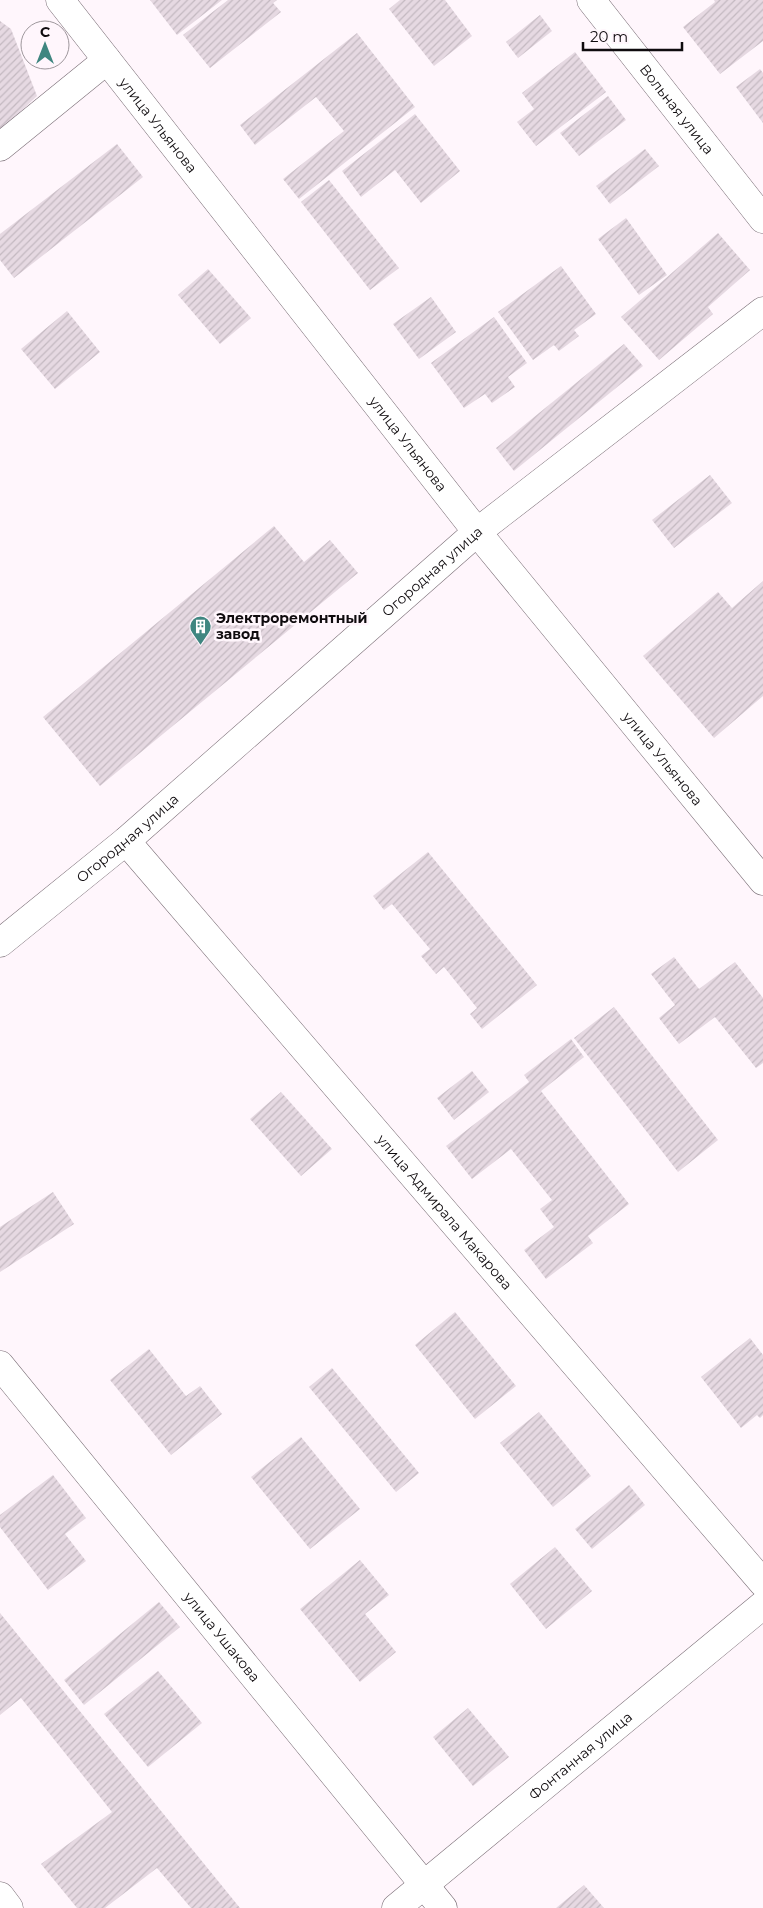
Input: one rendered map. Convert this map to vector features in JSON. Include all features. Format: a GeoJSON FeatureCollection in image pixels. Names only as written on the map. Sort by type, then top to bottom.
{"type":"FeatureCollection","features":[{"type":"Feature","properties":{"kind":"street","name":"улица Ульянова"},"geometry":{"type":"LineString","coordinates":[[60,0],[477,532],[763,882]]}},
{"type":"Feature","properties":{"kind":"street","name":"Вольная улица"},"geometry":{"type":"LineString","coordinates":[[591,0],[763,219]]}},
{"type":"Feature","properties":{"kind":"street"},"geometry":{"type":"LineString","coordinates":[[0,147],[107,60]]}},
{"type":"Feature","properties":{"kind":"street","name":"Огородная улица"},"geometry":{"type":"LineString","coordinates":[[0,943],[126,841],[477,532],[763,311]]}},
{"type":"Feature","properties":{"kind":"street","name":"улица Адмирала Макарова"},"geometry":{"type":"LineString","coordinates":[[126,841],[763,1583]]}},
{"type":"Feature","properties":{"kind":"street","name":"улица Ушакова"},"geometry":{"type":"LineString","coordinates":[[0,1365],[443,1908]]}},
{"type":"Feature","properties":{"kind":"street","name":"Фонтанная улица"},"geometry":{"type":"LineString","coordinates":[[396,1908],[763,1605]]}},
{"type":"Feature","properties":{"kind":"street"},"geometry":{"type":"LineString","coordinates":[[0,1896],[9,1908]]}},
{"type":"Feature","properties":{"kind":"building"},"geometry":{"type":"Polygon","coordinates":[[[150,0],[222,0],[177,35],[150,0]]]}},
{"type":"Feature","properties":{"kind":"building"},"geometry":{"type":"Polygon","coordinates":[[[228,0],[277,0],[273,3],[281,12],[210,68],[183,35],[228,0]]]}},
{"type":"Feature","properties":{"kind":"building"},"geometry":{"type":"Polygon","coordinates":[[[400,0],[445,0],[472,36],[434,66],[389,9],[400,0]]]}},
{"type":"Feature","properties":{"kind":"building"},"geometry":{"type":"Polygon","coordinates":[[[714,0],[763,0],[763,41],[720,74],[683,27],[715,2],[714,0]]]}},
{"type":"Feature","properties":{"kind":"building"},"geometry":{"type":"Polygon","coordinates":[[[540,15],[552,31],[518,58],[506,42],[540,15]]]}},
{"type":"Feature","properties":{"kind":"building"},"geometry":{"type":"Polygon","coordinates":[[[0,21],[11,29],[20,52],[20,70],[27,70],[37,96],[0,131],[0,21]]]}},
{"type":"Feature","properties":{"kind":"building"},"geometry":{"type":"Polygon","coordinates":[[[357,33],[415,107],[299,199],[283,179],[344,131],[316,97],[255,145],[240,125],[357,33]]]}},
{"type":"Feature","properties":{"kind":"building"},"geometry":{"type":"Polygon","coordinates":[[[575,52],[606,92],[536,146],[517,122],[534,109],[522,93],[575,52]]]}},
{"type":"Feature","properties":{"kind":"building"},"geometry":{"type":"Polygon","coordinates":[[[760,69],[763,73],[763,123],[736,87],[760,69]]]}},
{"type":"Feature","properties":{"kind":"building"},"geometry":{"type":"Polygon","coordinates":[[[608,96],[626,120],[579,156],[560,133],[608,96]]]}},
{"type":"Feature","properties":{"kind":"building"},"geometry":{"type":"Polygon","coordinates":[[[415,114],[460,171],[421,203],[395,170],[361,197],[342,171],[415,114]]]}},
{"type":"Feature","properties":{"kind":"building"},"geometry":{"type":"Polygon","coordinates":[[[117,144],[143,177],[14,278],[0,260],[0,234],[117,144]]]}},
{"type":"Feature","properties":{"kind":"building"},"geometry":{"type":"Polygon","coordinates":[[[645,149],[659,166],[610,204],[596,186],[645,149]]]}},
{"type":"Feature","properties":{"kind":"building"},"geometry":{"type":"Polygon","coordinates":[[[329,180],[399,268],[370,290],[301,202],[329,180]]]}},
{"type":"Feature","properties":{"kind":"building"},"geometry":{"type":"Polygon","coordinates":[[[626,218],[667,275],[639,295],[598,239],[626,218]]]}},
{"type":"Feature","properties":{"kind":"building"},"geometry":{"type":"Polygon","coordinates":[[[718,233],[750,270],[708,307],[713,314],[659,360],[621,317],[718,233]]]}},
{"type":"Feature","properties":{"kind":"building"},"geometry":{"type":"Polygon","coordinates":[[[561,266],[596,314],[574,330],[579,336],[559,351],[554,345],[533,360],[498,312],[561,266]]]}},
{"type":"Feature","properties":{"kind":"building"},"geometry":{"type":"Polygon","coordinates":[[[208,269],[251,318],[220,344],[178,295],[208,269]]]}},
{"type":"Feature","properties":{"kind":"building"},"geometry":{"type":"Polygon","coordinates":[[[431,297],[456,332],[419,359],[393,324],[431,297]]]}},
{"type":"Feature","properties":{"kind":"building"},"geometry":{"type":"Polygon","coordinates":[[[67,311],[100,352],[55,389],[21,349],[67,311]]]}},
{"type":"Feature","properties":{"kind":"building"},"geometry":{"type":"Polygon","coordinates":[[[494,317],[527,363],[508,377],[515,387],[492,403],[485,394],[464,408],[431,363],[494,317]]]}},
{"type":"Feature","properties":{"kind":"building"},"geometry":{"type":"Polygon","coordinates":[[[624,344],[643,366],[514,471],[496,448],[624,344]]]}},
{"type":"Feature","properties":{"kind":"building"},"geometry":{"type":"Polygon","coordinates":[[[710,475],[732,503],[674,548],[652,520],[710,475]]]}},
{"type":"Feature","properties":{"kind":"building","name":"Электроремонтный завод"},"geometry":{"type":"Polygon","coordinates":[[[274,526],[304,562],[330,540],[358,573],[100,786],[43,717],[274,526]]]}},
{"type":"Feature","properties":{"kind":"building"},"geometry":{"type":"Polygon","coordinates":[[[763,581],[763,696],[714,738],[643,656],[718,592],[732,608],[763,581]]]}},
{"type":"Feature","properties":{"kind":"building"},"geometry":{"type":"Polygon","coordinates":[[[428,852],[537,985],[482,1029],[470,1014],[477,1008],[444,967],[436,974],[421,956],[430,949],[392,904],[384,910],[373,896],[428,852]]]}},
{"type":"Feature","properties":{"kind":"building"},"geometry":{"type":"Polygon","coordinates":[[[674,957],[699,989],[735,962],[763,998],[763,1063],[756,1068],[715,1017],[679,1044],[659,1018],[675,1005],[651,974],[674,957]]]}},
{"type":"Feature","properties":{"kind":"building"},"geometry":{"type":"Polygon","coordinates":[[[614,1007],[718,1140],[678,1172],[574,1038],[614,1007]]]}},
{"type":"Feature","properties":{"kind":"building"},"geometry":{"type":"Polygon","coordinates":[[[571,1039],[584,1057],[541,1091],[629,1204],[588,1236],[593,1243],[546,1279],[524,1250],[554,1227],[540,1209],[552,1200],[511,1149],[472,1179],[446,1146],[529,1082],[524,1075],[571,1039]]]}},
{"type":"Feature","properties":{"kind":"building"},"geometry":{"type":"Polygon","coordinates":[[[472,1071],[489,1092],[454,1120],[437,1098],[472,1071]]]}},
{"type":"Feature","properties":{"kind":"building"},"geometry":{"type":"Polygon","coordinates":[[[281,1092],[332,1149],[301,1176],[250,1119],[281,1092]]]}},
{"type":"Feature","properties":{"kind":"building"},"geometry":{"type":"Polygon","coordinates":[[[53,1192],[74,1224],[0,1272],[0,1227],[53,1192]]]}},
{"type":"Feature","properties":{"kind":"building"},"geometry":{"type":"Polygon","coordinates":[[[455,1312],[516,1386],[475,1419],[415,1345],[455,1312]]]}},
{"type":"Feature","properties":{"kind":"building"},"geometry":{"type":"Polygon","coordinates":[[[750,1338],[763,1355],[763,1415],[760,1418],[757,1415],[741,1428],[701,1377],[750,1338]]]}},
{"type":"Feature","properties":{"kind":"building"},"geometry":{"type":"Polygon","coordinates":[[[149,1349],[186,1396],[200,1386],[222,1414],[171,1455],[110,1380],[149,1349]]]}},
{"type":"Feature","properties":{"kind":"building"},"geometry":{"type":"Polygon","coordinates":[[[332,1368],[419,1473],[396,1492],[309,1387],[332,1368]]]}},
{"type":"Feature","properties":{"kind":"building"},"geometry":{"type":"Polygon","coordinates":[[[539,1412],[591,1476],[553,1507],[500,1443],[539,1412]]]}},
{"type":"Feature","properties":{"kind":"building"},"geometry":{"type":"Polygon","coordinates":[[[301,1437],[360,1509],[310,1549],[251,1477],[301,1437]]]}},
{"type":"Feature","properties":{"kind":"building"},"geometry":{"type":"Polygon","coordinates":[[[53,1475],[86,1518],[65,1534],[86,1561],[48,1590],[0,1527],[0,1515],[53,1475]]]}},
{"type":"Feature","properties":{"kind":"building"},"geometry":{"type":"Polygon","coordinates":[[[629,1485],[645,1505],[592,1549],[575,1529],[629,1485]]]}},
{"type":"Feature","properties":{"kind":"building"},"geometry":{"type":"Polygon","coordinates":[[[555,1547],[592,1591],[546,1629],[510,1584],[555,1547]]]}},
{"type":"Feature","properties":{"kind":"building"},"geometry":{"type":"Polygon","coordinates":[[[360,1560],[389,1595],[365,1614],[396,1652],[360,1682],[300,1609],[360,1560]]]}},
{"type":"Feature","properties":{"kind":"building"},"geometry":{"type":"Polygon","coordinates":[[[159,1602],[180,1627],[84,1705],[64,1680],[159,1602]]]}},
{"type":"Feature","properties":{"kind":"building"},"geometry":{"type":"Polygon","coordinates":[[[0,1613],[240,1908],[191,1908],[157,1868],[105,1908],[77,1908],[41,1864],[112,1812],[21,1698],[0,1715],[0,1613]]]}},
{"type":"Feature","properties":{"kind":"building"},"geometry":{"type":"Polygon","coordinates":[[[158,1671],[202,1723],[148,1767],[104,1714],[158,1671]]]}},
{"type":"Feature","properties":{"kind":"building"},"geometry":{"type":"Polygon","coordinates":[[[468,1708],[509,1757],[473,1786],[433,1737],[468,1708]]]}},
{"type":"Feature","properties":{"kind":"building"},"geometry":{"type":"Polygon","coordinates":[[[584,1885],[604,1908],[556,1908],[584,1885]]]}},
{"type":"Feature","properties":{"kind":"place","name":"Электроремонтный завод"},"geometry":{"type":"Point","coordinates":[200,645]}}]}
